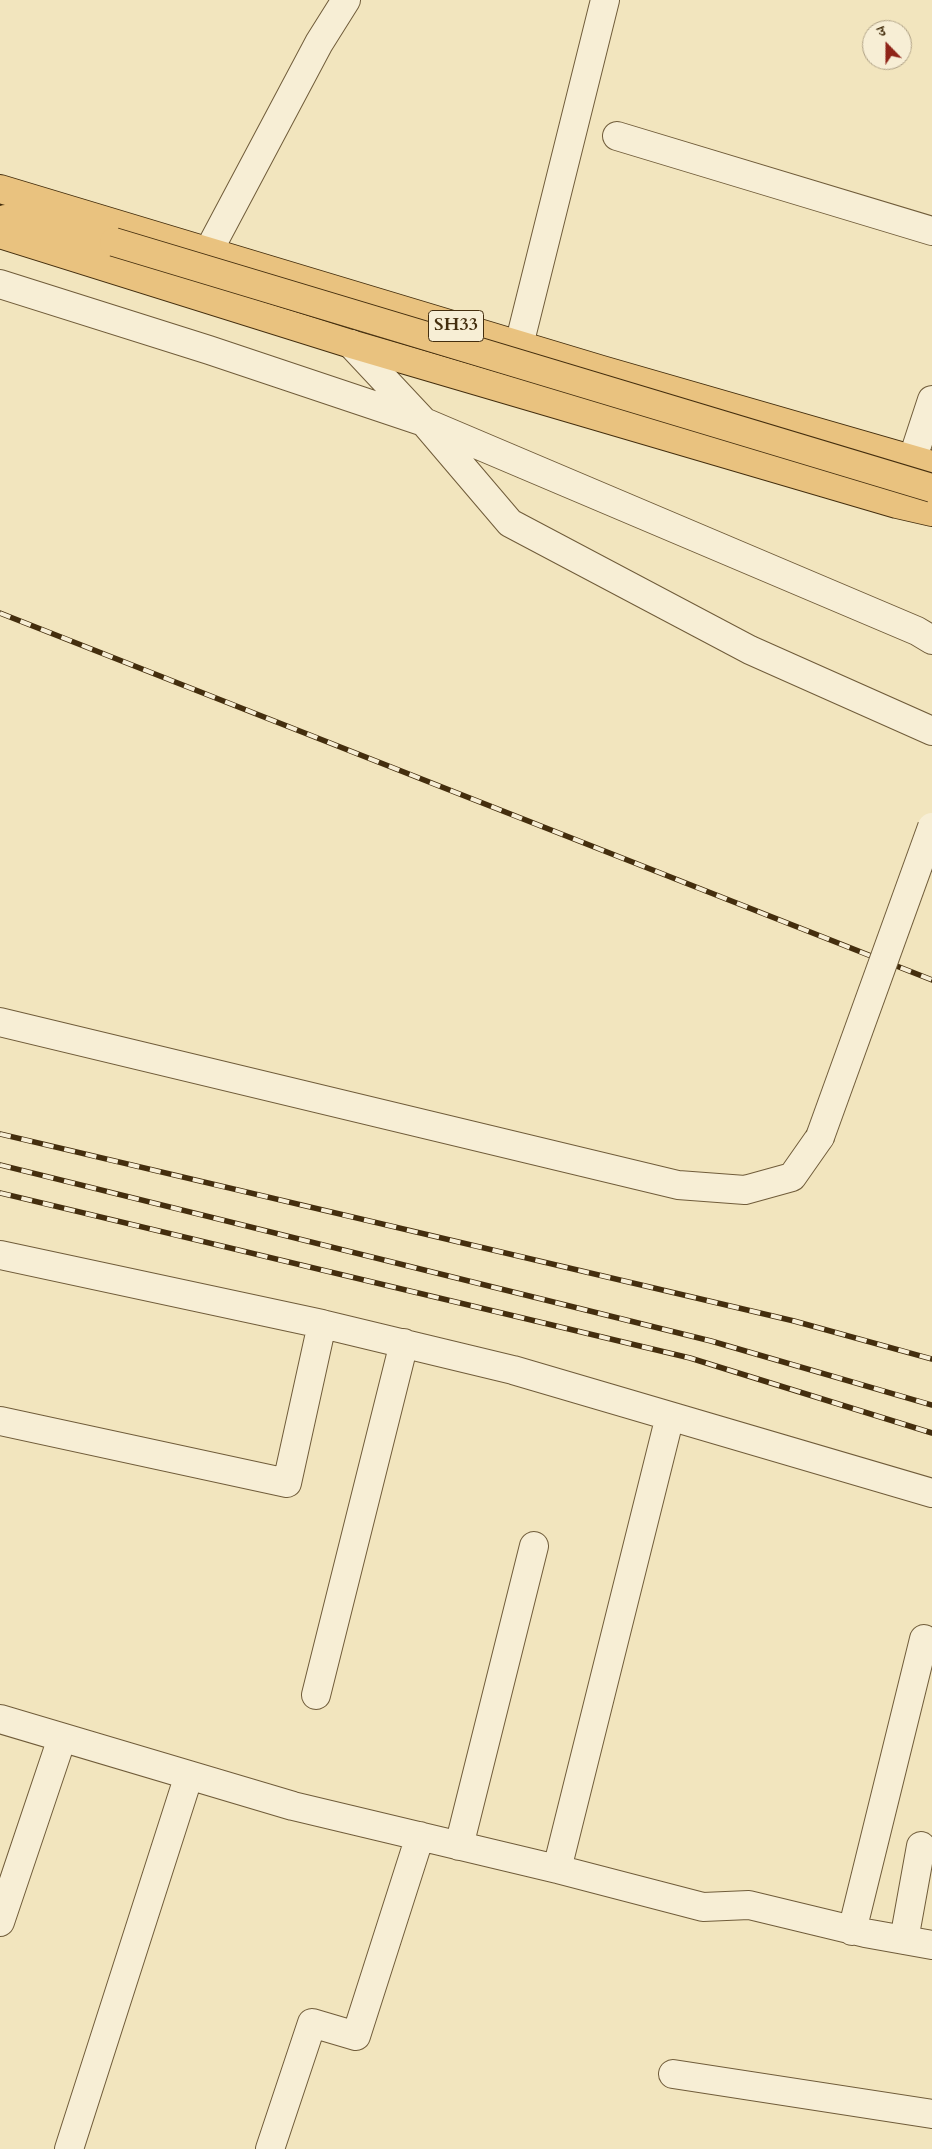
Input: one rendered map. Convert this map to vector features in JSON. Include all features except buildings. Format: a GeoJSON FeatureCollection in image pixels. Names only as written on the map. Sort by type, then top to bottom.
{"type":"FeatureCollection","features":[{"type":"Feature","properties":{"kind":"main road","name":"SH33"},"geometry":{"type":"LineString","coordinates":[[0,189],[519,346],[922,461]]}},
{"type":"Feature","properties":{"kind":"main road"},"geometry":{"type":"LineString","coordinates":[[0,200],[114,242],[932,488]]}},
{"type":"Feature","properties":{"kind":"main road"},"geometry":{"type":"LineString","coordinates":[[0,218],[114,242]]}},
{"type":"Feature","properties":{"kind":"main road","name":"SH33"},"geometry":{"type":"LineString","coordinates":[[0,234],[351,344],[897,504]]}},
{"type":"Feature","properties":{"kind":"main road"},"geometry":{"type":"LineString","coordinates":[[897,504],[932,512]]}},
{"type":"Feature","properties":{"kind":"street"},"geometry":{"type":"LineString","coordinates":[[208,252],[319,43],[346,0]]}},
{"type":"Feature","properties":{"kind":"street"},"geometry":{"type":"LineString","coordinates":[[519,346],[604,0]]}},
{"type":"Feature","properties":{"kind":"street"},"geometry":{"type":"LineString","coordinates":[[617,136],[932,231]]}},
{"type":"Feature","properties":{"kind":"street"},"geometry":{"type":"LineString","coordinates":[[0,284],[209,350],[424,422],[917,631],[932,640]]}},
{"type":"Feature","properties":{"kind":"street"},"geometry":{"type":"LineString","coordinates":[[351,344],[424,422],[510,523],[750,650],[932,731]]}},
{"type":"Feature","properties":{"kind":"street"},"geometry":{"type":"LineString","coordinates":[[897,504],[922,461],[932,400]]}},
{"type":"Feature","properties":{"kind":"street"},"geometry":{"type":"LineString","coordinates":[[0,1022],[678,1185],[746,1190],[792,1177],[820,1137],[932,827]]}},
{"type":"Feature","properties":{"kind":"street"},"geometry":{"type":"LineString","coordinates":[[0,1256],[322,1324],[513,1370],[932,1492]]}},
{"type":"Feature","properties":{"kind":"street"},"geometry":{"type":"LineString","coordinates":[[0,1422],[287,1483],[322,1324]]}},
{"type":"Feature","properties":{"kind":"street"},"geometry":{"type":"LineString","coordinates":[[316,1695],[404,1343]]}},
{"type":"Feature","properties":{"kind":"street"},"geometry":{"type":"LineString","coordinates":[[557,1869],[670,1416]]}},
{"type":"Feature","properties":{"kind":"street"},"geometry":{"type":"LineString","coordinates":[[460,1846],[534,1546]]}},
{"type":"Feature","properties":{"kind":"street"},"geometry":{"type":"LineString","coordinates":[[852,1930],[924,1639]]}},
{"type":"Feature","properties":{"kind":"street"},"geometry":{"type":"LineString","coordinates":[[0,1719],[293,1806],[557,1869],[703,1907],[749,1905],[852,1930],[932,1945]]}},
{"type":"Feature","properties":{"kind":"street"},"geometry":{"type":"LineString","coordinates":[[0,1922],[62,1738]]}},
{"type":"Feature","properties":{"kind":"street"},"geometry":{"type":"LineString","coordinates":[[69,2149],[189,1775]]}},
{"type":"Feature","properties":{"kind":"street"},"geometry":{"type":"LineString","coordinates":[[270,2149],[312,2023],[356,2036],[420,1836]]}},
{"type":"Feature","properties":{"kind":"street"},"geometry":{"type":"LineString","coordinates":[[904,1940],[921,1846]]}},
{"type":"Feature","properties":{"kind":"street"},"geometry":{"type":"LineString","coordinates":[[673,2074],[932,2114]]}},
{"type":"Feature","properties":{"kind":"railway"},"geometry":{"type":"LineString","coordinates":[[0,613],[932,980]]}},
{"type":"Feature","properties":{"kind":"railway"},"geometry":{"type":"LineString","coordinates":[[0,1134],[794,1321],[932,1359]]}},
{"type":"Feature","properties":{"kind":"railway"},"geometry":{"type":"LineString","coordinates":[[0,1165],[711,1341],[932,1405]]}},
{"type":"Feature","properties":{"kind":"railway"},"geometry":{"type":"LineString","coordinates":[[0,1193],[690,1358],[932,1433]]}}]}
